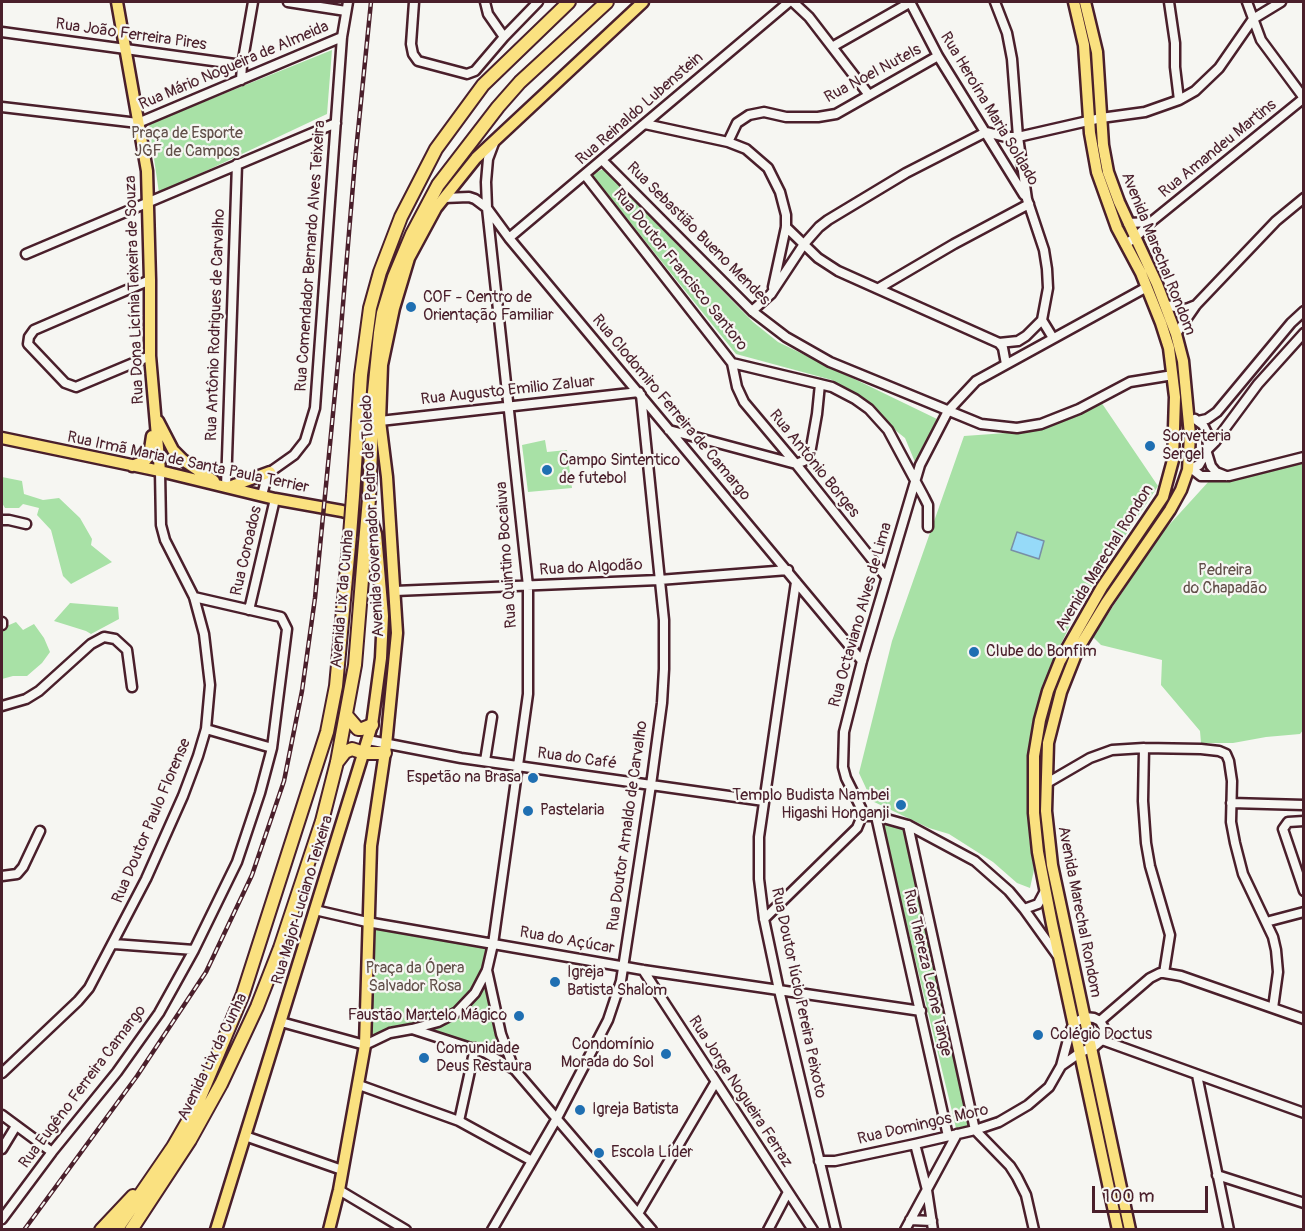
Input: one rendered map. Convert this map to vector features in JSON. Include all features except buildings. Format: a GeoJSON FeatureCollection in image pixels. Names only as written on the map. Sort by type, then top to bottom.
{"type":"FeatureCollection","features":[{"type":"Feature","properties":{"kind":"highway","name":"Avenida Lix da Cunha"},"geometry":{"type":"LineString","coordinates":[[116,1230],[173,1147],[195,1109],[232,1023],[322,749],[336,686],[350,535],[361,375],[370,308],[380,272],[401,217],[436,149],[483,85],[569,2]]}},
{"type":"Feature","properties":{"kind":"highway","name":"Avenida Lix da Cunha"},"geometry":{"type":"LineString","coordinates":[[131,1230],[190,1140],[230,1066],[257,1007],[280,948],[322,820],[337,762],[355,665],[369,499],[378,349],[383,313],[400,260],[438,186],[492,114],[520,82],[607,2]]}},
{"type":"Feature","properties":{"kind":"highway"},"geometry":{"type":"LineString","coordinates":[[380,333],[409,258]]}},
{"type":"Feature","properties":{"kind":"highway"},"geometry":{"type":"LineString","coordinates":[[378,349],[381,384]]}},
{"type":"Feature","properties":{"kind":"highway"},"geometry":{"type":"LineString","coordinates":[[346,716],[358,729],[372,725]]}},
{"type":"Feature","properties":{"kind":"highway"},"geometry":{"type":"LineString","coordinates":[[337,762],[348,750],[355,749],[364,753],[386,749]]}},
{"type":"Feature","properties":{"kind":"highway"},"geometry":{"type":"LineString","coordinates":[[101,1230],[120,1207],[147,1183]]}},
{"type":"Feature","properties":{"kind":"main road","name":"Rua Dona Licínia Teixeira de Souza"},"geometry":{"type":"LineString","coordinates":[[117,2],[147,171],[150,356],[160,471]]}},
{"type":"Feature","properties":{"kind":"main road","name":"Avenida Governador Pedro de Toledo"},"geometry":{"type":"LineString","coordinates":[[329,1230],[339,1190],[365,1045],[371,846],[386,749],[397,633],[380,421],[381,384],[389,327],[409,258],[436,208],[496,137],[643,2]]}},
{"type":"Feature","properties":{"kind":"main road","name":"Avenida Marechal Rondon"},"geometry":{"type":"LineString","coordinates":[[1074,2],[1084,45],[1089,120],[1102,190],[1117,228],[1130,241],[1169,348],[1175,397],[1173,460],[1163,497],[1102,587],[1060,662],[1048,691],[1035,756],[1033,787],[1038,852],[1074,1023],[1092,1046],[1118,1230]]}},
{"type":"Feature","properties":{"kind":"main road","name":"Avenida Marechal Rondom"},"geometry":{"type":"LineString","coordinates":[[1085,2],[1097,52],[1101,118],[1108,172],[1128,223],[1130,241],[1165,305],[1176,334],[1194,420],[1190,470],[1170,510],[1106,603],[1078,649],[1053,718],[1048,743],[1046,811],[1052,865],[1130,1230]]}},
{"type":"Feature","properties":{"kind":"main road"},"geometry":{"type":"LineString","coordinates":[[155,408],[160,426],[173,450],[183,460],[224,486],[270,472]]}},
{"type":"Feature","properties":{"kind":"main road"},"geometry":{"type":"LineString","coordinates":[[130,466],[145,461],[149,456],[155,408]]}},
{"type":"Feature","properties":{"kind":"main road"},"geometry":{"type":"LineString","coordinates":[[1175,426],[1194,420]]}},
{"type":"Feature","properties":{"kind":"main road","name":"Rua Irmã Maria de Santa Paula Terrier"},"geometry":{"type":"LineString","coordinates":[[2,438],[160,471],[275,499],[342,511],[368,519]]}},
{"type":"Feature","properties":{"kind":"main road"},"geometry":{"type":"LineString","coordinates":[[1173,460],[1181,468],[1190,470]]}},
{"type":"Feature","properties":{"kind":"main road","name":"Rua Major Luciano Teixeira"},"geometry":{"type":"LineString","coordinates":[[216,1230],[372,725],[381,658],[382,616],[376,534],[372,522],[368,519]]}},
{"type":"Feature","properties":{"kind":"main road","name":"Rua Major Luciano Teixeira"},"geometry":{"type":"LineString","coordinates":[[380,572],[397,633]]}},
{"type":"Feature","properties":{"kind":"street"},"geometry":{"type":"LineString","coordinates":[[240,80],[253,2]]}},
{"type":"Feature","properties":{"kind":"street"},"geometry":{"type":"LineString","coordinates":[[288,2],[346,11]]}},
{"type":"Feature","properties":{"kind":"street","name":"Rua Comendador Bernardo Alves Teixeira"},"geometry":{"type":"LineString","coordinates":[[270,472],[301,448],[315,408],[342,37],[348,2]]}},
{"type":"Feature","properties":{"kind":"street"},"geometry":{"type":"LineString","coordinates":[[414,2],[411,44],[413,54],[418,61],[467,74],[475,71],[538,2]]}},
{"type":"Feature","properties":{"kind":"street"},"geometry":{"type":"LineString","coordinates":[[485,2],[488,14],[504,37]]}},
{"type":"Feature","properties":{"kind":"street"},"geometry":{"type":"LineString","coordinates":[[791,2],[832,47],[869,95]]}},
{"type":"Feature","properties":{"kind":"street","name":"Rua Reinaldo Lubenstein"},"geometry":{"type":"LineString","coordinates":[[509,238],[791,2]]}},
{"type":"Feature","properties":{"kind":"street"},"geometry":{"type":"LineString","coordinates":[[832,47],[910,2]]}},
{"type":"Feature","properties":{"kind":"street","name":"Rua Heroína Maria Soldado"},"geometry":{"type":"LineString","coordinates":[[910,2],[938,56],[1028,202]]}},
{"type":"Feature","properties":{"kind":"street"},"geometry":{"type":"LineString","coordinates":[[995,2],[1007,33],[1012,59],[1018,137],[1028,202],[1044,250],[1048,288],[1042,320],[1018,341],[999,343]]}},
{"type":"Feature","properties":{"kind":"street"},"geometry":{"type":"LineString","coordinates":[[1169,2],[1175,43],[1174,67],[1179,100]]}},
{"type":"Feature","properties":{"kind":"street"},"geometry":{"type":"LineString","coordinates":[[1247,2],[1261,40],[1304,98]]}},
{"type":"Feature","properties":{"kind":"street"},"geometry":{"type":"LineString","coordinates":[[752,311],[771,294],[804,244],[828,220],[906,173],[986,132],[1006,137],[1018,137],[1089,120],[1145,112],[1179,100],[1195,91],[1219,68],[1253,19],[1281,2]]}},
{"type":"Feature","properties":{"kind":"street","name":"Rua João Ferreira Pires"},"geometry":{"type":"LineString","coordinates":[[2,32],[242,65]]}},
{"type":"Feature","properties":{"kind":"street","name":"Rua Mário Nogueira de Almeida"},"geometry":{"type":"LineString","coordinates":[[138,123],[342,37]]}},
{"type":"Feature","properties":{"kind":"street","name":"Rua Noel Nutels"},"geometry":{"type":"LineString","coordinates":[[728,142],[737,123],[749,115],[764,112],[786,117],[818,117],[836,114],[938,56]]}},
{"type":"Feature","properties":{"kind":"street","name":"Rua Amandeu Martins"},"geometry":{"type":"LineString","coordinates":[[1130,241],[1304,98]]}},
{"type":"Feature","properties":{"kind":"street"},"geometry":{"type":"LineString","coordinates":[[2,107],[138,123]]}},
{"type":"Feature","properties":{"kind":"street"},"geometry":{"type":"LineString","coordinates":[[26,254],[336,123]]}},
{"type":"Feature","properties":{"kind":"street"},"geometry":{"type":"LineString","coordinates":[[645,124],[728,142],[746,149],[768,168],[784,202],[786,227],[771,294]]}},
{"type":"Feature","properties":{"kind":"street","name":"Rua Quintino Bocaiuva"},"geometry":{"type":"LineString","coordinates":[[487,970],[493,944],[528,694],[528,586],[487,208],[488,159],[496,137]]}},
{"type":"Feature","properties":{"kind":"street","name":"Rua Sebastião Bueno Mendes"},"geometry":{"type":"LineString","coordinates":[[602,160],[752,311],[786,337],[830,362],[981,424],[1017,428],[1041,424],[1079,409],[1130,382],[1173,375]]}},
{"type":"Feature","properties":{"kind":"street","name":"Rua Antônio Rodrigues de Carvalho"},"geometry":{"type":"LineString","coordinates":[[224,486],[237,164]]}},
{"type":"Feature","properties":{"kind":"street","name":"Rua Doutor Francisco Santoro"},"geometry":{"type":"LineString","coordinates":[[585,175],[732,363],[832,387],[869,409],[888,430],[928,505],[928,527]]}},
{"type":"Feature","properties":{"kind":"street"},"geometry":{"type":"LineString","coordinates":[[444,198],[469,197],[487,208]]}},
{"type":"Feature","properties":{"kind":"street"},"geometry":{"type":"LineString","coordinates":[[1176,334],[1196,305],[1276,221],[1304,198]]}},
{"type":"Feature","properties":{"kind":"street"},"geometry":{"type":"LineString","coordinates":[[879,288],[1028,202]]}},
{"type":"Feature","properties":{"kind":"street","name":"Rua Clodomiro Ferreira de Camargo"},"geometry":{"type":"LineString","coordinates":[[487,208],[509,238],[788,570],[861,661]]}},
{"type":"Feature","properties":{"kind":"street"},"geometry":{"type":"LineString","coordinates":[[1128,223],[1151,222]]}},
{"type":"Feature","properties":{"kind":"street"},"geometry":{"type":"LineString","coordinates":[[786,227],[818,258],[838,271],[999,343],[1003,348],[1006,364]]}},
{"type":"Feature","properties":{"kind":"street"},"geometry":{"type":"LineString","coordinates":[[150,280],[34,330],[29,337],[28,344],[65,383],[76,387],[150,356]]}},
{"type":"Feature","properties":{"kind":"street","name":"Rua Octaviano Alves de Lima"},"geometry":{"type":"LineString","coordinates":[[862,816],[861,808],[846,778],[842,755],[844,732],[861,661],[920,465],[948,411],[976,381],[1147,287]]}},
{"type":"Feature","properties":{"kind":"street"},"geometry":{"type":"LineString","coordinates":[[1165,305],[1186,309],[1196,305]]}},
{"type":"Feature","properties":{"kind":"street"},"geometry":{"type":"LineString","coordinates":[[1194,420],[1207,419],[1217,412],[1291,323],[1304,311]]}},
{"type":"Feature","properties":{"kind":"street"},"geometry":{"type":"LineString","coordinates":[[1042,320],[1053,338]]}},
{"type":"Feature","properties":{"kind":"street"},"geometry":{"type":"LineString","coordinates":[[1190,470],[1199,465],[1258,384],[1304,333]]}},
{"type":"Feature","properties":{"kind":"street","name":"Rua Antônio Borges"},"geometry":{"type":"LineString","coordinates":[[732,363],[737,387],[744,402],[886,577]]}},
{"type":"Feature","properties":{"kind":"street"},"geometry":{"type":"LineString","coordinates":[[669,430],[796,464],[809,459],[820,384]]}},
{"type":"Feature","properties":{"kind":"street","name":"Rua Augusto Emilio Zaluar"},"geometry":{"type":"LineString","coordinates":[[380,421],[640,393]]}},
{"type":"Feature","properties":{"kind":"street","name":"Rua Doutor Arnaldo de Carvalho"},"geometry":{"type":"LineString","coordinates":[[492,1230],[557,1118],[612,1009],[619,990],[651,785],[664,669],[664,620],[640,393]]}},
{"type":"Feature","properties":{"kind":"street"},"geometry":{"type":"LineString","coordinates":[[1194,420],[1207,433],[1207,451],[1211,466],[1216,472],[1229,476]]}},
{"type":"Feature","properties":{"kind":"street"},"geometry":{"type":"LineString","coordinates":[[1190,470],[1201,476],[1229,476],[1304,457]]}},
{"type":"Feature","properties":{"kind":"street","name":"Rua Doutor Paulo Florense"},"geometry":{"type":"LineString","coordinates":[[2,1073],[89,988],[146,879],[183,796],[206,729],[210,685],[208,658],[194,597],[165,540],[161,525],[160,471]]}},
{"type":"Feature","properties":{"kind":"street"},"geometry":{"type":"LineString","coordinates":[[262,495],[270,472]]}},
{"type":"Feature","properties":{"kind":"street","name":"Rua Coroados"},"geometry":{"type":"LineString","coordinates":[[249,610],[275,499]]}},
{"type":"Feature","properties":{"kind":"street"},"geometry":{"type":"LineString","coordinates":[[2,520],[26,524]]}},
{"type":"Feature","properties":{"kind":"street","name":"Rua do Algodão"},"geometry":{"type":"LineString","coordinates":[[395,591],[659,580],[788,570]]}},
{"type":"Feature","properties":{"kind":"street","name":"Rua Doutor lúcio Pereira Peixoto"},"geometry":{"type":"LineString","coordinates":[[796,582],[758,851],[764,919],[836,1230]]}},
{"type":"Feature","properties":{"kind":"street"},"geometry":{"type":"LineString","coordinates":[[194,597],[249,610]]}},
{"type":"Feature","properties":{"kind":"street","name":"Rua Eugêno Ferreira Camargo"},"geometry":{"type":"LineString","coordinates":[[2,1216],[117,1072],[146,1032],[194,950],[237,862],[272,748],[286,629],[281,617],[249,610]]}},
{"type":"Feature","properties":{"kind":"street"},"geometry":{"type":"LineString","coordinates":[[2,706],[26,699],[39,691],[91,644],[110,636],[121,642],[127,650],[132,687]]}},
{"type":"Feature","properties":{"kind":"street"},"geometry":{"type":"LineString","coordinates":[[485,761],[492,717]]}},
{"type":"Feature","properties":{"kind":"street"},"geometry":{"type":"LineString","coordinates":[[206,729],[272,748]]}},
{"type":"Feature","properties":{"kind":"street","name":"Rua do Café"},"geometry":{"type":"LineString","coordinates":[[368,740],[386,749],[764,801]]}},
{"type":"Feature","properties":{"kind":"street"},"geometry":{"type":"LineString","coordinates":[[1144,748],[1143,801],[1146,843],[1150,866],[1170,935],[1164,973]]}},
{"type":"Feature","properties":{"kind":"street"},"geometry":{"type":"LineString","coordinates":[[1047,783],[1090,758],[1112,750],[1201,749],[1226,754],[1231,771],[1231,822],[1243,874],[1273,937],[1278,972],[1274,1008]]}},
{"type":"Feature","properties":{"kind":"street"},"geometry":{"type":"LineString","coordinates":[[1231,803],[1304,805]]}},
{"type":"Feature","properties":{"kind":"street"},"geometry":{"type":"LineString","coordinates":[[764,919],[857,828],[862,816],[876,816],[908,825],[975,861],[992,874],[1024,909],[1059,957]]}},
{"type":"Feature","properties":{"kind":"street","name":"Rua Thereza Leone Tange"},"geometry":{"type":"LineString","coordinates":[[876,816],[952,1135]]}},
{"type":"Feature","properties":{"kind":"street"},"geometry":{"type":"LineString","coordinates":[[1304,821],[1288,822],[1283,829],[1304,891]]}},
{"type":"Feature","properties":{"kind":"street","name":"Rua Thereza Leone Tange"},"geometry":{"type":"LineString","coordinates":[[908,825],[975,1130]]}},
{"type":"Feature","properties":{"kind":"street"},"geometry":{"type":"LineString","coordinates":[[2,876],[17,874],[23,867],[40,831]]}},
{"type":"Feature","properties":{"kind":"street"},"geometry":{"type":"LineString","coordinates":[[1024,909],[1038,904],[1046,890]]}},
{"type":"Feature","properties":{"kind":"street","name":"Rua do Açúcar"},"geometry":{"type":"LineString","coordinates":[[315,910],[367,922],[642,970],[921,1011]]}},
{"type":"Feature","properties":{"kind":"street"},"geometry":{"type":"LineString","coordinates":[[1266,922],[1304,912]]}},
{"type":"Feature","properties":{"kind":"street"},"geometry":{"type":"LineString","coordinates":[[114,944],[194,950]]}},
{"type":"Feature","properties":{"kind":"street"},"geometry":{"type":"LineString","coordinates":[[281,1022],[365,1045],[390,1033],[438,1022],[457,1012],[475,993],[487,970]]}},
{"type":"Feature","properties":{"kind":"street"},"geometry":{"type":"LineString","coordinates":[[487,970],[501,1034],[514,1070]]}},
{"type":"Feature","properties":{"kind":"street","name":"Rua Jorge Nogueira Ferraz"},"geometry":{"type":"LineString","coordinates":[[642,970],[813,1230]]}},
{"type":"Feature","properties":{"kind":"street"},"geometry":{"type":"LineString","coordinates":[[1100,1021],[1150,978],[1160,973],[1181,976],[1304,1019]]}},
{"type":"Feature","properties":{"kind":"street"},"geometry":{"type":"LineString","coordinates":[[1061,1066],[1092,1046],[1104,1028],[1100,1021],[1094,1018],[1084,1017],[1074,1023]]}},
{"type":"Feature","properties":{"kind":"street","name":"Rua Domingos Moro"},"geometry":{"type":"LineString","coordinates":[[819,1161],[835,1161],[915,1144],[999,1122],[1037,1100],[1049,1088],[1061,1066],[1074,1023]]}},
{"type":"Feature","properties":{"kind":"street"},"geometry":{"type":"LineString","coordinates":[[412,1029],[475,1048],[514,1070],[639,1212],[652,1230]]}},
{"type":"Feature","properties":{"kind":"street"},"geometry":{"type":"LineString","coordinates":[[1092,1046],[1197,1075],[1304,1113]]}},
{"type":"Feature","properties":{"kind":"street"},"geometry":{"type":"LineString","coordinates":[[459,1121],[475,1048]]}},
{"type":"Feature","properties":{"kind":"street"},"geometry":{"type":"LineString","coordinates":[[1197,1075],[1229,1230]]}},
{"type":"Feature","properties":{"kind":"street"},"geometry":{"type":"LineString","coordinates":[[639,1212],[716,1083]]}},
{"type":"Feature","properties":{"kind":"street"},"geometry":{"type":"LineString","coordinates":[[359,1085],[459,1121],[532,1161]]}},
{"type":"Feature","properties":{"kind":"street"},"geometry":{"type":"LineString","coordinates":[[2,1115],[52,1152]]}},
{"type":"Feature","properties":{"kind":"street"},"geometry":{"type":"LineString","coordinates":[[2,1149],[16,1126]]}},
{"type":"Feature","properties":{"kind":"street"},"geometry":{"type":"LineString","coordinates":[[975,1130],[1017,1177],[1026,1195],[1034,1230]]}},
{"type":"Feature","properties":{"kind":"street"},"geometry":{"type":"LineString","coordinates":[[905,1230],[927,1190],[952,1135]]}},
{"type":"Feature","properties":{"kind":"street"},"geometry":{"type":"LineString","coordinates":[[245,1136],[342,1170]]}},
{"type":"Feature","properties":{"kind":"street"},"geometry":{"type":"LineString","coordinates":[[910,1220],[932,1226],[927,1190],[915,1144]]}},
{"type":"Feature","properties":{"kind":"street"},"geometry":{"type":"LineString","coordinates":[[1217,1175],[1304,1203]]}},
{"type":"Feature","properties":{"kind":"street"},"geometry":{"type":"LineString","coordinates":[[339,1190],[406,1230]]}},
{"type":"Feature","properties":{"kind":"street"},"geometry":{"type":"LineString","coordinates":[[768,1230],[788,1192]]}},
{"type":"Feature","properties":{"kind":"green space","name":"Praça de Esporte JGF de Campos"},"geometry":{"type":"Polygon","coordinates":[[[332,50],[327,114],[159,193],[149,124],[332,50]]]}},
{"type":"Feature","properties":{"kind":"green space"},"geometry":{"type":"Polygon","coordinates":[[[603,169],[753,322],[778,342],[937,419],[915,462],[905,438],[832,380],[736,354],[592,175],[603,169]]]}},
{"type":"Feature","properties":{"kind":"green space","name":"Clube do Bonfim"},"geometry":{"type":"Polygon","coordinates":[[[1101,402],[1158,486],[1080,604],[1052,663],[1028,755],[1029,837],[1034,870],[1030,888],[1017,883],[993,862],[949,834],[929,828],[872,801],[859,773],[892,641],[964,436],[1034,431],[1070,419],[1101,402]]]}},
{"type":"Feature","properties":{"kind":"green space","name":"Campo Sintentico de futebol"},"geometry":{"type":"Polygon","coordinates":[[[545,440],[547,452],[567,450],[572,488],[528,492],[522,445],[545,440]]]}},
{"type":"Feature","properties":{"kind":"green space","name":"Pedreira do Chapadão"},"geometry":{"type":"Polygon","coordinates":[[[1303,459],[1304,729],[1300,734],[1233,743],[1201,743],[1200,731],[1161,685],[1162,660],[1101,645],[1093,637],[1159,536],[1210,480],[1241,476],[1303,459]]]}},
{"type":"Feature","properties":{"kind":"green space"},"geometry":{"type":"Polygon","coordinates":[[[2,477],[22,481],[24,494],[43,500],[59,498],[80,518],[92,539],[91,545],[112,562],[71,584],[63,576],[51,530],[37,515],[39,508],[23,504],[19,508],[5,508],[2,503],[2,477]]]}},
{"type":"Feature","properties":{"kind":"green space"},"geometry":{"type":"Polygon","coordinates":[[[70,603],[118,607],[119,619],[91,634],[54,621],[70,603]]]}},
{"type":"Feature","properties":{"kind":"green space"},"geometry":{"type":"Polygon","coordinates":[[[16,622],[23,630],[34,624],[50,652],[42,663],[27,676],[2,679],[2,628],[16,622]]]}},
{"type":"Feature","properties":{"kind":"green space"},"geometry":{"type":"Polygon","coordinates":[[[882,822],[905,829],[973,1125],[956,1128],[882,822]]]}},
{"type":"Feature","properties":{"kind":"green space","name":"Praça da Ópera Salvador Rosa"},"geometry":{"type":"Polygon","coordinates":[[[373,926],[488,945],[488,959],[484,972],[466,1002],[446,1015],[410,1027],[391,1026],[368,1042],[373,926]]]}},
{"type":"Feature","properties":{"kind":"green space"},"geometry":{"type":"Polygon","coordinates":[[[486,985],[501,1041],[492,1051],[427,1029],[449,1021],[486,985]]]}},
{"type":"Feature","properties":{"kind":"water"},"geometry":{"type":"Polygon","coordinates":[[[1017,532],[1044,541],[1039,559],[1011,550],[1017,532]]]}},
{"type":"Feature","properties":{"kind":"railway"},"geometry":{"type":"LineString","coordinates":[[24,1230],[137,1076],[206,972],[252,875],[284,781],[302,691],[315,598],[371,2]]}},
{"type":"Feature","properties":{"kind":"place","name":"COF - Centro de Orientação Familiar"},"geometry":{"type":"Point","coordinates":[411,307]}},
{"type":"Feature","properties":{"kind":"place","name":"Sorveteria Sergel"},"geometry":{"type":"Point","coordinates":[1150,446]}},
{"type":"Feature","properties":{"kind":"place","name":"Campo Sintentico de futebol"},"geometry":{"type":"Point","coordinates":[547,470]}},
{"type":"Feature","properties":{"kind":"place","name":"Clube do Bonfim"},"geometry":{"type":"Point","coordinates":[974,652]}},
{"type":"Feature","properties":{"kind":"place","name":"Espetão na Brasa"},"geometry":{"type":"Point","coordinates":[533,778]}},
{"type":"Feature","properties":{"kind":"place","name":"Templo Budista Nambei Higashi Honganji"},"geometry":{"type":"Point","coordinates":[901,805]}},
{"type":"Feature","properties":{"kind":"place","name":"Pastelaria"},"geometry":{"type":"Point","coordinates":[528,811]}},
{"type":"Feature","properties":{"kind":"place","name":"Igreja Batista Shalom"},"geometry":{"type":"Point","coordinates":[555,982]}},
{"type":"Feature","properties":{"kind":"place","name":"Faustão Martelo Mágico"},"geometry":{"type":"Point","coordinates":[519,1016]}},
{"type":"Feature","properties":{"kind":"place","name":"Colégio Doctus"},"geometry":{"type":"Point","coordinates":[1038,1035]}},
{"type":"Feature","properties":{"kind":"place","name":"Condomínio Morada do Sol"},"geometry":{"type":"Point","coordinates":[666,1054]}},
{"type":"Feature","properties":{"kind":"place","name":"Comunidade Deus Restaura"},"geometry":{"type":"Point","coordinates":[424,1058]}},
{"type":"Feature","properties":{"kind":"place","name":"Igreja Batista"},"geometry":{"type":"Point","coordinates":[580,1110]}},
{"type":"Feature","properties":{"kind":"place","name":"Escola Líder"},"geometry":{"type":"Point","coordinates":[599,1153]}}]}
